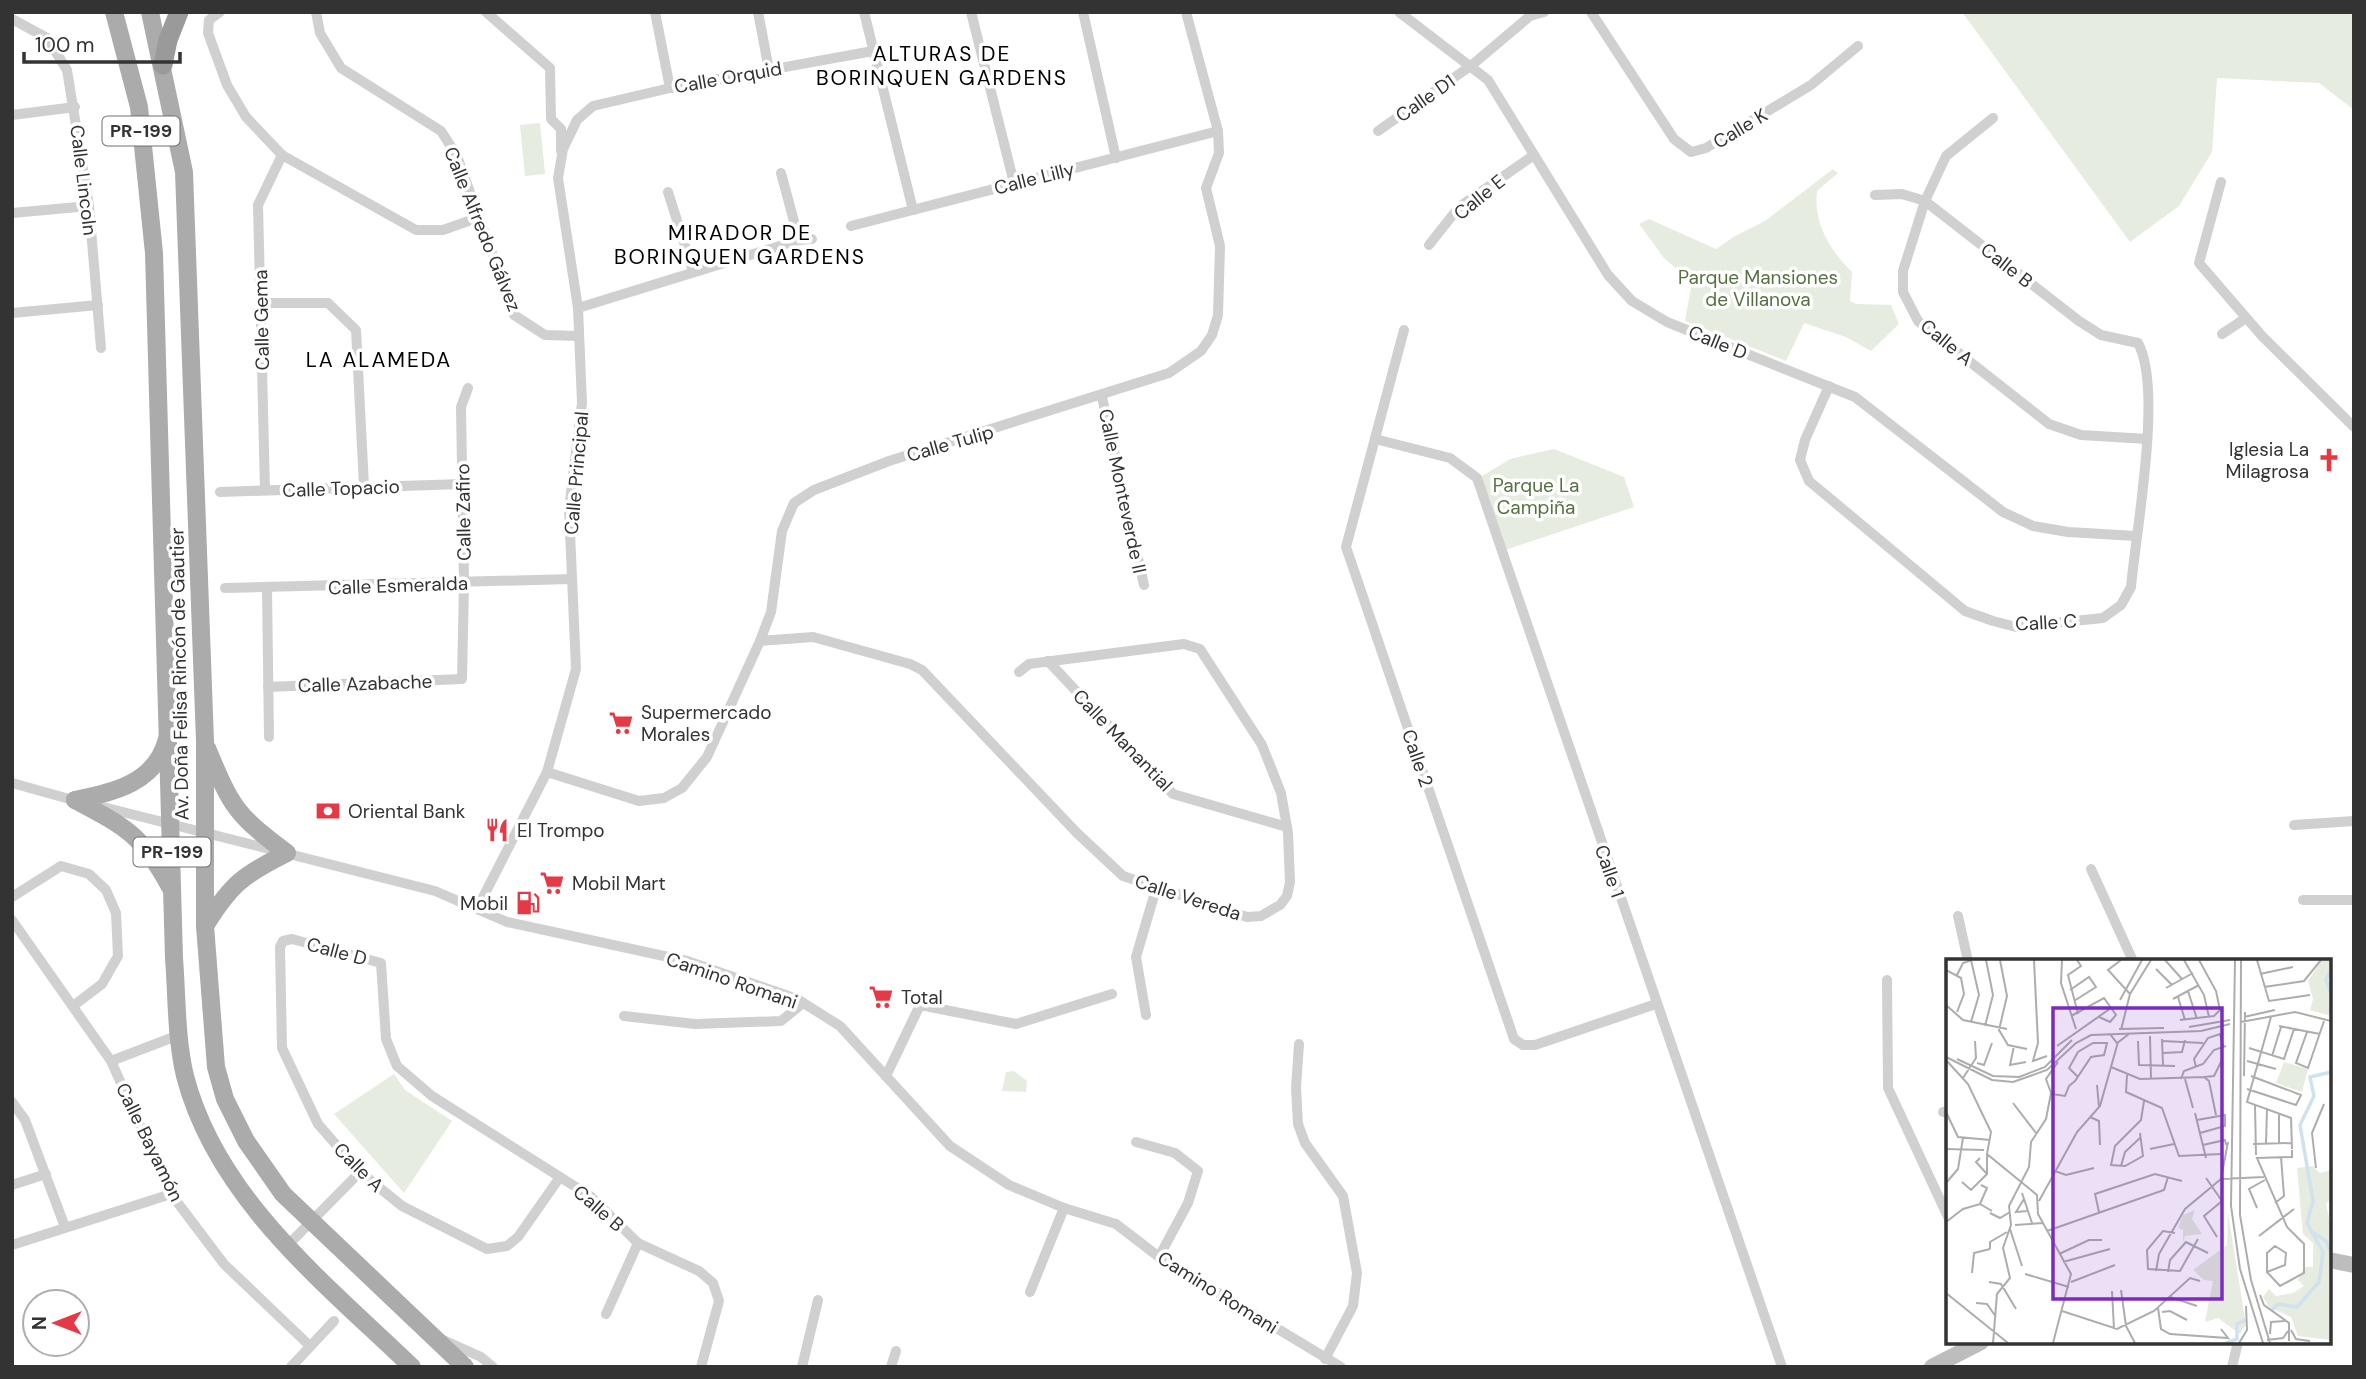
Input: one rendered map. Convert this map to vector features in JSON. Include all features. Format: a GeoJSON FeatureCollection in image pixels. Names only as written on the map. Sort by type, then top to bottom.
{"type":"FeatureCollection","features":[{"type":"Feature","properties":{"kind":"highway"},"geometry":{"type":"LineString","coordinates":[[163,65],[168,40],[179,12]]}},
{"type":"Feature","properties":{"kind":"main road","name":"Av. Doña Felisa Rincón de Gautier"},"geometry":{"type":"LineString","coordinates":[[114,12],[139,107],[154,253],[172,890],[179,1035],[185,1075],[204,1128],[258,1216],[286,1247],[412,1367]]}},
{"type":"Feature","properties":{"kind":"main road","name":"Av. Doña Felisa Rincón de Gautier"},"geometry":{"type":"LineString","coordinates":[[150,12],[184,172],[205,741],[197,831],[211,1031],[225,1099],[246,1141],[283,1194],[465,1367]]}},
{"type":"Feature","properties":{"kind":"main road"},"geometry":{"type":"LineString","coordinates":[[75,800],[111,793],[140,780],[157,761],[166,743],[168,729]]}},
{"type":"Feature","properties":{"kind":"main road"},"geometry":{"type":"LineString","coordinates":[[205,741],[230,803],[245,822],[287,853],[250,872],[226,892],[205,926]]}},
{"type":"Feature","properties":{"kind":"main road"},"geometry":{"type":"LineString","coordinates":[[75,800],[121,824],[152,853],[172,890]]}},
{"type":"Feature","properties":{"kind":"street"},"geometry":{"type":"LineString","coordinates":[[220,12],[209,20],[208,33],[227,85],[246,117],[282,155],[416,230],[443,230],[477,218]]}},
{"type":"Feature","properties":{"kind":"street","name":"Calle Alfredo Gálvez"},"geometry":{"type":"LineString","coordinates":[[316,12],[320,33],[341,68],[441,131],[457,156],[514,315],[545,335],[579,336]]}},
{"type":"Feature","properties":{"kind":"street"},"geometry":{"type":"LineString","coordinates":[[486,12],[550,68],[551,119],[561,129],[561,161]]}},
{"type":"Feature","properties":{"kind":"street"},"geometry":{"type":"LineString","coordinates":[[655,12],[670,88]]}},
{"type":"Feature","properties":{"kind":"street"},"geometry":{"type":"LineString","coordinates":[[758,12],[769,70]]}},
{"type":"Feature","properties":{"kind":"street"},"geometry":{"type":"LineString","coordinates":[[864,12],[913,210]]}},
{"type":"Feature","properties":{"kind":"street"},"geometry":{"type":"LineString","coordinates":[[971,12],[1014,183]]}},
{"type":"Feature","properties":{"kind":"street"},"geometry":{"type":"LineString","coordinates":[[1083,12],[1116,158]]}},
{"type":"Feature","properties":{"kind":"street","name":"Calle Tulip"},"geometry":{"type":"LineString","coordinates":[[547,772],[639,801],[664,798],[682,788],[707,757],[760,641],[771,612],[782,531],[794,503],[814,490],[889,461],[1102,397],[1169,373],[1201,351],[1212,335],[1218,315],[1220,246],[1206,188],[1219,153],[1218,131],[1186,12]]}},
{"type":"Feature","properties":{"kind":"street","name":"Calle D"},"geometry":{"type":"LineString","coordinates":[[1399,12],[1472,65],[1488,80],[1608,275],[1632,301],[1667,322],[1855,397],[2003,512],[2045,528],[2136,536]]}},
{"type":"Feature","properties":{"kind":"street"},"geometry":{"type":"LineString","coordinates":[[1472,65],[1530,16],[1544,12]]}},
{"type":"Feature","properties":{"kind":"street","name":"Calle K"},"geometry":{"type":"LineString","coordinates":[[1591,12],[1674,139],[1690,152],[1706,148],[1811,85],[1858,46]]}},
{"type":"Feature","properties":{"kind":"street","name":"Calle Lincoln"},"geometry":{"type":"LineString","coordinates":[[12,19],[47,38],[67,70],[89,206],[100,348]]}},
{"type":"Feature","properties":{"kind":"street","name":"Calle Orquid"},"geometry":{"type":"LineString","coordinates":[[586,112],[593,106],[670,88],[873,51]]}},
{"type":"Feature","properties":{"kind":"street","name":"Calle D1"},"geometry":{"type":"LineString","coordinates":[[1378,131],[1472,65]]}},
{"type":"Feature","properties":{"kind":"street"},"geometry":{"type":"LineString","coordinates":[[12,115],[75,107]]}},
{"type":"Feature","properties":{"kind":"street","name":"Calle Principal"},"geometry":{"type":"LineString","coordinates":[[478,907],[547,772],[576,670],[569,509],[582,403],[578,308],[558,178],[561,161],[577,120],[586,112]]}},
{"type":"Feature","properties":{"kind":"street","name":"Calle A"},"geometry":{"type":"LineString","coordinates":[[1993,118],[1946,156],[1925,201],[1903,271],[1903,292],[1918,321],[2049,424],[2081,435],[2147,439]]}},
{"type":"Feature","properties":{"kind":"street","name":"Calle Lilly"},"geometry":{"type":"LineString","coordinates":[[851,226],[1218,131]]}},
{"type":"Feature","properties":{"kind":"street","name":"Calle Gema"},"geometry":{"type":"LineString","coordinates":[[265,490],[258,205],[282,155]]}},
{"type":"Feature","properties":{"kind":"street","name":"Calle E"},"geometry":{"type":"LineString","coordinates":[[1429,245],[1460,207],[1534,155]]}},
{"type":"Feature","properties":{"kind":"street"},"geometry":{"type":"LineString","coordinates":[[781,173],[799,240]]}},
{"type":"Feature","properties":{"kind":"street"},"geometry":{"type":"LineString","coordinates":[[2221,182],[2199,263],[2246,318],[2353,424]]}},
{"type":"Feature","properties":{"kind":"street"},"geometry":{"type":"LineString","coordinates":[[668,191],[694,271]]}},
{"type":"Feature","properties":{"kind":"street","name":"Calle B"},"geometry":{"type":"LineString","coordinates":[[1875,195],[1902,194],[1925,201],[2079,321],[2101,335],[2138,343]]}},
{"type":"Feature","properties":{"kind":"street"},"geometry":{"type":"LineString","coordinates":[[12,213],[89,206]]}},
{"type":"Feature","properties":{"kind":"street"},"geometry":{"type":"LineString","coordinates":[[578,308],[799,240],[812,239]]}},
{"type":"Feature","properties":{"kind":"street"},"geometry":{"type":"LineString","coordinates":[[260,303],[328,303],[356,330],[364,486]]}},
{"type":"Feature","properties":{"kind":"street"},"geometry":{"type":"LineString","coordinates":[[12,313],[98,305]]}},
{"type":"Feature","properties":{"kind":"street"},"geometry":{"type":"LineString","coordinates":[[2222,334],[2246,318]]}},
{"type":"Feature","properties":{"kind":"street","name":"Calle 2"},"geometry":{"type":"LineString","coordinates":[[1404,330],[1346,547],[1514,1039],[1523,1045],[1535,1045],[1656,1004]]}},
{"type":"Feature","properties":{"kind":"street","name":"Calle C"},"geometry":{"type":"LineString","coordinates":[[1829,386],[1805,439],[1800,460],[1809,481],[1965,611],[2015,627],[2103,618],[2122,605],[2131,587],[2150,396],[2145,355],[2138,343]]}},
{"type":"Feature","properties":{"kind":"street","name":"Calle Zafiro"},"geometry":{"type":"LineString","coordinates":[[462,679],[464,583],[461,407],[468,388]]}},
{"type":"Feature","properties":{"kind":"street","name":"Calle Monteverde II"},"geometry":{"type":"LineString","coordinates":[[1102,397],[1144,585]]}},
{"type":"Feature","properties":{"kind":"street","name":"Calle 1"},"geometry":{"type":"LineString","coordinates":[[1376,439],[1450,458],[1476,478],[1782,1367]]}},
{"type":"Feature","properties":{"kind":"street","name":"Calle Topacio"},"geometry":{"type":"LineString","coordinates":[[220,492],[462,484]]}},
{"type":"Feature","properties":{"kind":"street","name":"Calle Esmeralda"},"geometry":{"type":"LineString","coordinates":[[225,588],[570,579]]}},
{"type":"Feature","properties":{"kind":"street"},"geometry":{"type":"LineString","coordinates":[[267,588],[269,737]]}},
{"type":"Feature","properties":{"kind":"street","name":"Calle Vereda"},"geometry":{"type":"LineString","coordinates":[[760,641],[813,637],[910,663],[922,670],[1114,870],[1137,883],[1247,917],[1271,913],[1287,897],[1290,882],[1287,827],[1281,793],[1262,745],[1200,649],[1184,644],[1048,661],[1029,664],[1019,672]]}},
{"type":"Feature","properties":{"kind":"street","name":"Calle Manantial"},"geometry":{"type":"LineString","coordinates":[[1048,661],[1173,794],[1287,827]]}},
{"type":"Feature","properties":{"kind":"street","name":"Calle Azabache"},"geometry":{"type":"LineString","coordinates":[[268,687],[462,679]]}},
{"type":"Feature","properties":{"kind":"street","name":"Camino Romani"},"geometry":{"type":"LineString","coordinates":[[12,783],[435,891],[478,907],[507,922],[687,961],[803,1003],[840,1026],[950,1146],[1009,1185],[1064,1208],[1116,1224],[1159,1256],[1341,1367]]}},
{"type":"Feature","properties":{"kind":"street"},"geometry":{"type":"LineString","coordinates":[[2294,825],[2354,821]]}},
{"type":"Feature","properties":{"kind":"street"},"geometry":{"type":"LineString","coordinates":[[12,897],[61,866],[89,874],[106,890],[116,913],[118,956],[102,984],[73,1006]]}},
{"type":"Feature","properties":{"kind":"street"},"geometry":{"type":"LineString","coordinates":[[2091,869],[2132,959]]}},
{"type":"Feature","properties":{"kind":"street"},"geometry":{"type":"LineString","coordinates":[[1146,1015],[1136,957],[1156,889]]}},
{"type":"Feature","properties":{"kind":"street"},"geometry":{"type":"LineString","coordinates":[[2303,900],[2354,900]]}},
{"type":"Feature","properties":{"kind":"street"},"geometry":{"type":"LineString","coordinates":[[1958,916],[1968,959]]}},
{"type":"Feature","properties":{"kind":"street","name":"Calle Bayamón"},"geometry":{"type":"LineString","coordinates":[[12,920],[111,1061],[171,1194],[224,1264],[310,1346]]}},
{"type":"Feature","properties":{"kind":"street","name":"Calle D"},"geometry":{"type":"LineString","coordinates":[[292,939],[381,962]]}},
{"type":"Feature","properties":{"kind":"street","name":"Calle A"},"geometry":{"type":"LineString","coordinates":[[292,939],[283,941],[280,947],[282,1048],[318,1124],[359,1172],[402,1206],[487,1249],[507,1246],[518,1237],[560,1177]]}},
{"type":"Feature","properties":{"kind":"street","name":"Calle B"},"geometry":{"type":"LineString","coordinates":[[381,962],[386,1039],[397,1066],[432,1096],[590,1196],[638,1243],[699,1270],[713,1283],[719,1301],[701,1367]]}},
{"type":"Feature","properties":{"kind":"street"},"geometry":{"type":"LineString","coordinates":[[1887,980],[1888,1088],[1946,1213]]}},
{"type":"Feature","properties":{"kind":"street"},"geometry":{"type":"LineString","coordinates":[[886,1076],[920,1005],[1016,1024],[1112,994]]}},
{"type":"Feature","properties":{"kind":"street"},"geometry":{"type":"LineString","coordinates":[[624,1016],[695,1024],[781,1021],[803,1003]]}},
{"type":"Feature","properties":{"kind":"street"},"geometry":{"type":"LineString","coordinates":[[111,1061],[179,1035]]}},
{"type":"Feature","properties":{"kind":"street"},"geometry":{"type":"LineString","coordinates":[[1298,1044],[1298,1124],[1305,1143],[1343,1196],[1357,1273],[1353,1306],[1325,1359]]}},
{"type":"Feature","properties":{"kind":"street"},"geometry":{"type":"LineString","coordinates":[[12,1102],[25,1120],[65,1227]]}},
{"type":"Feature","properties":{"kind":"street"},"geometry":{"type":"LineString","coordinates":[[1136,1142],[1175,1153],[1198,1171],[1188,1203],[1159,1256]]}},
{"type":"Feature","properties":{"kind":"street"},"geometry":{"type":"LineString","coordinates":[[286,1247],[359,1172]]}},
{"type":"Feature","properties":{"kind":"street"},"geometry":{"type":"LineString","coordinates":[[12,1185],[46,1174]]}},
{"type":"Feature","properties":{"kind":"street"},"geometry":{"type":"LineString","coordinates":[[12,1245],[171,1194]]}},
{"type":"Feature","properties":{"kind":"street"},"geometry":{"type":"LineString","coordinates":[[1030,1292],[1064,1208]]}},
{"type":"Feature","properties":{"kind":"street"},"geometry":{"type":"LineString","coordinates":[[606,1314],[638,1243]]}},
{"type":"Feature","properties":{"kind":"street"},"geometry":{"type":"LineString","coordinates":[[2331,1260],[2354,1265]]}},
{"type":"Feature","properties":{"kind":"street"},"geometry":{"type":"LineString","coordinates":[[802,1367],[818,1300]]}},
{"type":"Feature","properties":{"kind":"street"},"geometry":{"type":"LineString","coordinates":[[291,1367],[334,1321]]}},
{"type":"Feature","properties":{"kind":"street"},"geometry":{"type":"LineString","coordinates":[[432,1335],[481,1357],[493,1367]]}},
{"type":"Feature","properties":{"kind":"street"},"geometry":{"type":"LineString","coordinates":[[1933,1367],[1976,1344]]}},
{"type":"Feature","properties":{"kind":"street"},"geometry":{"type":"LineString","coordinates":[[2232,1367],[2238,1344]]}},
{"type":"Feature","properties":{"kind":"street"},"geometry":{"type":"LineString","coordinates":[[891,1367],[895,1351]]}},
{"type":"Feature","properties":{"kind":"green space"},"geometry":{"type":"Polygon","coordinates":[[[1962,12],[2354,12],[2354,110],[2319,83],[2217,78],[2212,152],[2179,206],[2130,242],[1962,12]]]}},
{"type":"Feature","properties":{"kind":"green space"},"geometry":{"type":"Polygon","coordinates":[[[540,123],[545,174],[525,176],[520,125],[540,123]]]}},
{"type":"Feature","properties":{"kind":"green space","name":"Parque Mansiones de Villanova"},"geometry":{"type":"Polygon","coordinates":[[[1833,169],[1838,173],[1817,191],[1816,203],[1825,236],[1852,272],[1850,301],[1856,304],[1891,305],[1899,324],[1871,351],[1846,337],[1804,323],[1786,361],[1685,321],[1692,282],[1664,258],[1639,224],[1649,219],[1716,249],[1765,221],[1833,169]]]}},
{"type":"Feature","properties":{"kind":"green space","name":"Parque La Campiña"},"geometry":{"type":"Polygon","coordinates":[[[1554,449],[1624,477],[1634,507],[1505,550],[1479,478],[1510,459],[1554,449]]]}},
{"type":"Feature","properties":{"kind":"green space"},"geometry":{"type":"Polygon","coordinates":[[[1014,1071],[1027,1081],[1026,1092],[1002,1091],[1006,1072],[1014,1071]]]}},
{"type":"Feature","properties":{"kind":"green space"},"geometry":{"type":"Polygon","coordinates":[[[394,1074],[405,1090],[452,1121],[404,1193],[334,1114],[394,1074]]]}},
{"type":"Feature","properties":{"kind":"place","name":"Iglesia La Milagrosa"},"geometry":{"type":"Point","coordinates":[2329,460]}},
{"type":"Feature","properties":{"kind":"place","name":"Supermercado Morales"},"geometry":{"type":"Point","coordinates":[621,723]}},
{"type":"Feature","properties":{"kind":"place","name":"Oriental Bank"},"geometry":{"type":"Point","coordinates":[328,811]}},
{"type":"Feature","properties":{"kind":"place","name":"El Trompo"},"geometry":{"type":"Point","coordinates":[497,830]}},
{"type":"Feature","properties":{"kind":"place","name":"Mobil Mart"},"geometry":{"type":"Point","coordinates":[552,883]}},
{"type":"Feature","properties":{"kind":"place","name":"Mobil"},"geometry":{"type":"Point","coordinates":[528,903]}},
{"type":"Feature","properties":{"kind":"place","name":"Total"},"geometry":{"type":"Point","coordinates":[881,997]}},
{"type":"Feature","properties":{"kind":"district","name":"ALTURAS DE BORINQUEN GARDENS"},"geometry":{"type":"Point","coordinates":[942,66]}},
{"type":"Feature","properties":{"kind":"district","name":"MIRADOR DE BORINQUEN GARDENS"},"geometry":{"type":"Point","coordinates":[740,245]}},
{"type":"Feature","properties":{"kind":"district","name":"LA ALAMEDA"},"geometry":{"type":"Point","coordinates":[379,360]}}]}
